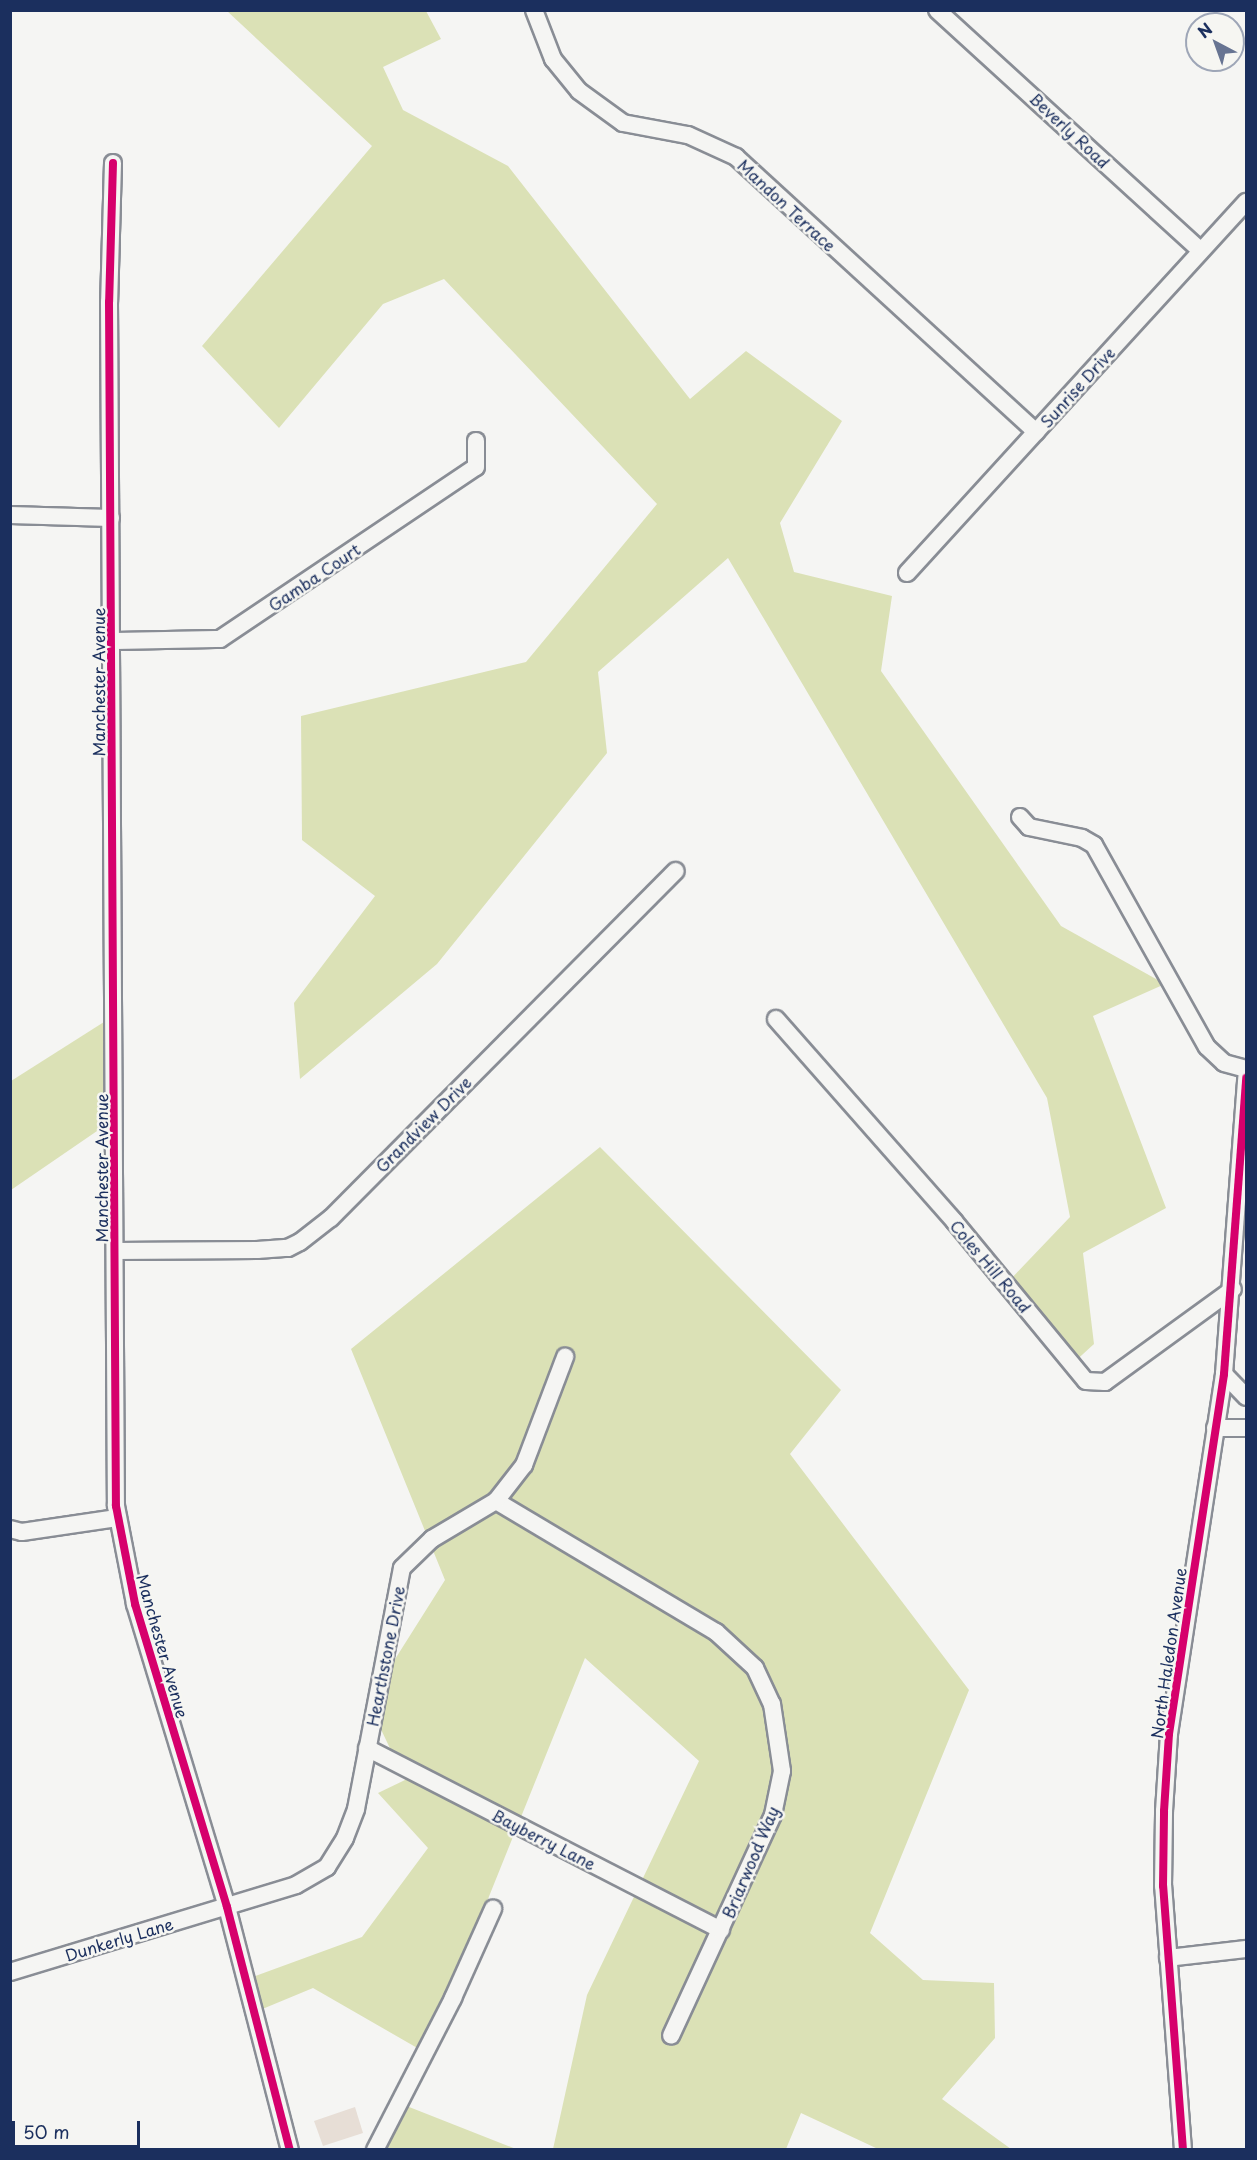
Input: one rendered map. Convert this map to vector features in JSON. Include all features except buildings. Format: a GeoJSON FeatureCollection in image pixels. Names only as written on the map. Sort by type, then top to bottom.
{"type":"FeatureCollection","features":[{"type":"Feature","properties":{"kind":"street","name":"Mandon Terrace"},"geometry":{"type":"LineString","coordinates":[[534,10],[553,59],[579,92],[623,123],[640,129],[688,135],[736,158],[1036,432]]}},
{"type":"Feature","properties":{"kind":"street","name":"Beverly Road"},"geometry":{"type":"LineString","coordinates":[[937,10],[1201,251]]}},
{"type":"Feature","properties":{"kind":"street","name":"Manchester Avenue"},"geometry":{"type":"LineString","coordinates":[[113,163],[111,641],[117,1518],[135,1604],[226,1907],[290,2150]]}},
{"type":"Feature","properties":{"kind":"street","name":"Sunrise Drive"},"geometry":{"type":"LineString","coordinates":[[907,573],[1246,202]]}},
{"type":"Feature","properties":{"kind":"street","name":"Gamba Court"},"geometry":{"type":"LineString","coordinates":[[111,641],[220,639],[476,467],[476,441]]}},
{"type":"Feature","properties":{"kind":"street"},"geometry":{"type":"LineString","coordinates":[[10,515],[111,518]]}},
{"type":"Feature","properties":{"kind":"street"},"geometry":{"type":"LineString","coordinates":[[1020,817],[1029,827],[1082,838],[1094,845],[1207,1047],[1229,1066],[1246,1069]]}},
{"type":"Feature","properties":{"kind":"street","name":"Grandview Drive"},"geometry":{"type":"LineString","coordinates":[[115,1251],[257,1250],[288,1248],[300,1242],[331,1218],[676,871]]}},
{"type":"Feature","properties":{"kind":"street","name":"Coles Hill Road"},"geometry":{"type":"LineString","coordinates":[[776,1019],[954,1221],[1086,1381],[1105,1382],[1233,1289]]}},
{"type":"Feature","properties":{"kind":"street","name":"North Haledon Avenue"},"geometry":{"type":"LineString","coordinates":[[1183,2150],[1163,1876],[1169,1734],[1224,1374],[1240,1199],[1246,1078]]}},
{"type":"Feature","properties":{"kind":"street","name":"Hearthstone Drive"},"geometry":{"type":"LineString","coordinates":[[226,1907],[296,1885],[327,1867],[341,1846],[356,1809],[402,1568],[432,1539],[496,1501],[524,1465],[565,1357]]}},
{"type":"Feature","properties":{"kind":"street"},"geometry":{"type":"LineString","coordinates":[[1224,1374],[1246,1397]]}},
{"type":"Feature","properties":{"kind":"street"},"geometry":{"type":"LineString","coordinates":[[1215,1428],[1246,1428]]}},
{"type":"Feature","properties":{"kind":"street","name":"Briarwood Way"},"geometry":{"type":"LineString","coordinates":[[496,1501],[693,1616],[739,1650],[765,1685],[781,1745],[782,1771],[773,1815],[671,2036]]}},
{"type":"Feature","properties":{"kind":"street"},"geometry":{"type":"LineString","coordinates":[[10,1529],[22,1532],[117,1518]]}},
{"type":"Feature","properties":{"kind":"street","name":"Bayberry Lane"},"geometry":{"type":"LineString","coordinates":[[367,1748],[721,1930]]}},
{"type":"Feature","properties":{"kind":"street","name":"Dunkerly Lane"},"geometry":{"type":"LineString","coordinates":[[10,1972],[226,1907]]}},
{"type":"Feature","properties":{"kind":"street"},"geometry":{"type":"LineString","coordinates":[[375,2150],[453,1998],[493,1909]]}},
{"type":"Feature","properties":{"kind":"street"},"geometry":{"type":"LineString","coordinates":[[1168,1958],[1246,1949]]}},
{"type":"Feature","properties":{"kind":"green space"},"geometry":{"type":"Polygon","coordinates":[[[227,11],[426,11],[441,39],[383,67],[403,110],[508,166],[690,399],[746,351],[842,421],[780,523],[794,572],[892,596],[881,671],[1061,926],[1165,984],[1093,1016],[1166,1208],[1083,1253],[1094,1344],[1071,1365],[1007,1283],[1070,1217],[1047,1098],[728,558],[598,672],[607,753],[437,964],[300,1079],[294,1003],[375,896],[302,840],[301,716],[526,662],[657,504],[444,279],[383,304],[279,428],[202,346],[372,146],[227,11]]]}},
{"type":"Feature","properties":{"kind":"green space"},"geometry":{"type":"Polygon","coordinates":[[[115,1015],[116,1118],[11,1190],[11,1081],[115,1015]]]}},
{"type":"Feature","properties":{"kind":"green space"},"geometry":{"type":"Polygon","coordinates":[[[600,1147],[841,1390],[790,1454],[969,1690],[870,1933],[923,1980],[994,1983],[995,2038],[942,2099],[1011,2149],[878,2149],[801,2113],[786,2149],[553,2149],[587,1995],[699,1761],[585,1658],[426,2053],[313,1988],[260,2010],[250,1978],[362,1937],[428,1848],[378,1793],[405,1780],[368,1702],[445,1580],[351,1349],[600,1147]]]}},
{"type":"Feature","properties":{"kind":"green space"},"geometry":{"type":"Polygon","coordinates":[[[399,2103],[516,2149],[370,2150],[399,2103]]]}},
{"type":"Feature","properties":{"kind":"cycle path"},"geometry":{"type":"LineString","coordinates":[[113,163],[109,302],[116,1506],[135,1604],[227,1907],[290,2150]]}},
{"type":"Feature","properties":{"kind":"cycle path"},"geometry":{"type":"LineString","coordinates":[[1183,2150],[1163,1886],[1164,1811],[1169,1734],[1224,1374],[1246,1078]]}}]}
